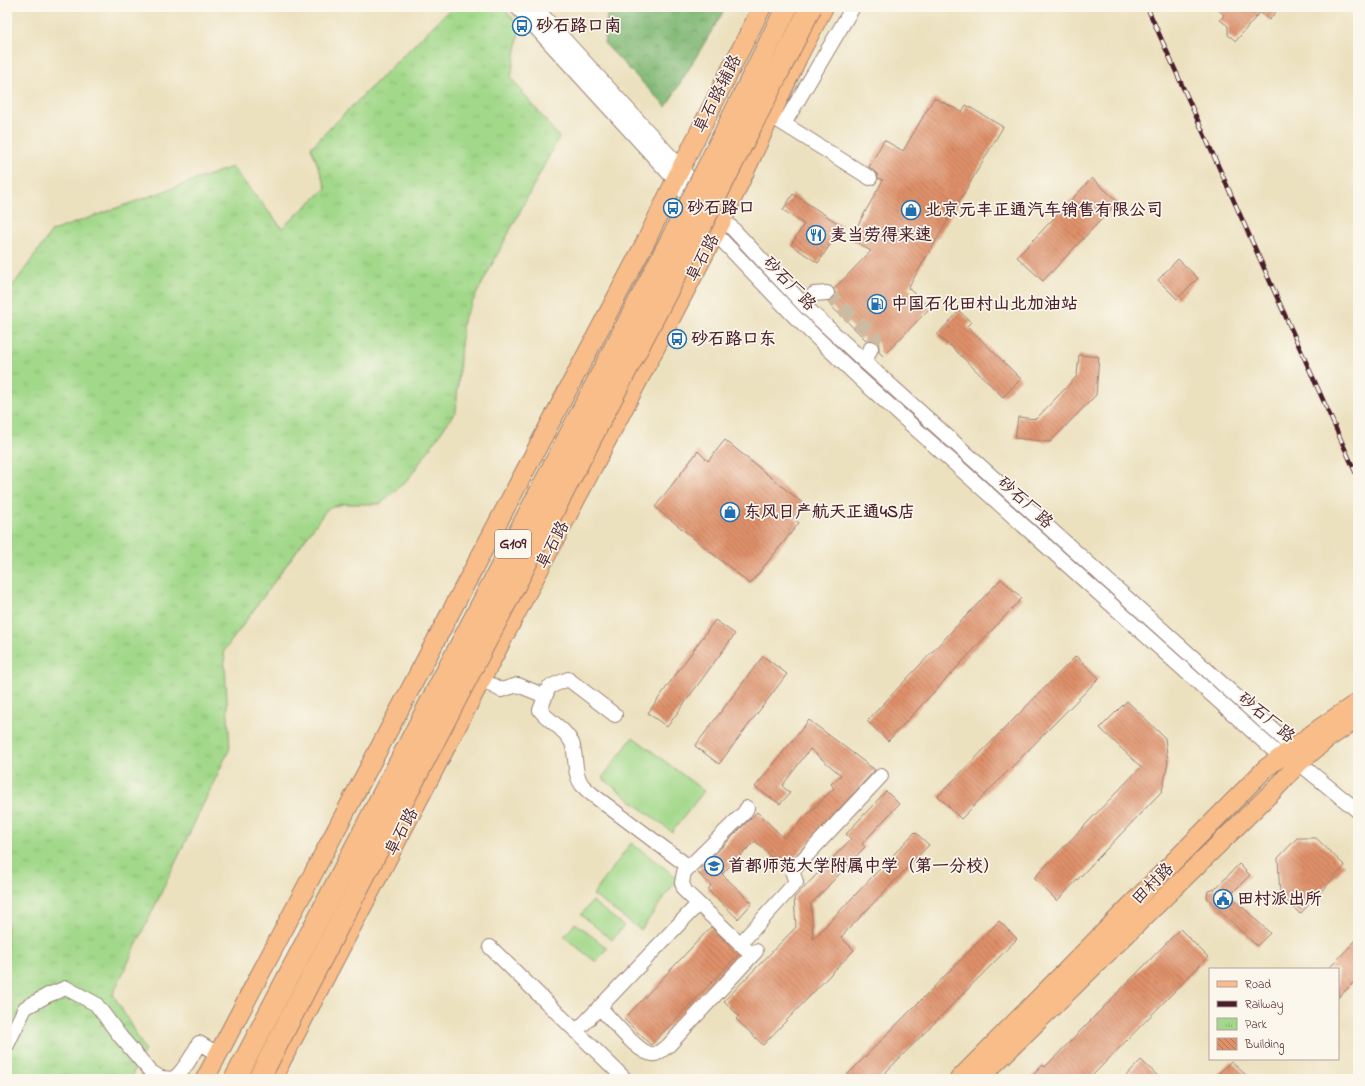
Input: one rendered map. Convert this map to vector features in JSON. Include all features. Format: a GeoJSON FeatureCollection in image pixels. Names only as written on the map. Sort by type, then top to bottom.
{"type":"FeatureCollection","features":[{"type":"Feature","properties":{"kind":"highway","name":"阜石路"},"geometry":{"type":"LineString","coordinates":[[235,1079],[681,220],[787,7]]}},
{"type":"Feature","properties":{"kind":"highway","name":"阜石路"},"geometry":{"type":"LineString","coordinates":[[259,1079],[704,220],[811,7]]}},
{"type":"Feature","properties":{"kind":"main road","name":"阜石路辅路"},"geometry":{"type":"LineString","coordinates":[[678,174],[762,7]]}},
{"type":"Feature","properties":{"kind":"main road","name":"阜石路"},"geometry":{"type":"LineString","coordinates":[[272,1079],[719,227],[777,120],[798,57],[824,7]]}},
{"type":"Feature","properties":{"kind":"main road"},"geometry":{"type":"LineString","coordinates":[[205,1079],[642,248],[678,174]]}},
{"type":"Feature","properties":{"kind":"main road","name":"田村路"},"geometry":{"type":"LineString","coordinates":[[979,1079],[1276,788],[1291,756],[1358,702]]}},
{"type":"Feature","properties":{"kind":"main road","name":"田村路"},"geometry":{"type":"LineString","coordinates":[[959,1079],[1266,768],[1327,739],[1358,718]]}},
{"type":"Feature","properties":{"kind":"street","name":"砂石厂路"},"geometry":{"type":"LineString","coordinates":[[517,7],[678,174]]}},
{"type":"Feature","properties":{"kind":"street","name":"砂石厂路"},"geometry":{"type":"LineString","coordinates":[[535,7],[678,174],[719,227],[796,318],[858,377],[1291,756]]}},
{"type":"Feature","properties":{"kind":"street"},"geometry":{"type":"LineString","coordinates":[[853,7],[777,120],[870,178]]}},
{"type":"Feature","properties":{"kind":"street","name":"砂石厂路"},"geometry":{"type":"LineString","coordinates":[[719,227],[1291,756]]}},
{"type":"Feature","properties":{"kind":"street"},"geometry":{"type":"LineString","coordinates":[[804,305],[814,294],[827,292]]}},
{"type":"Feature","properties":{"kind":"street"},"geometry":{"type":"LineString","coordinates":[[865,362],[871,348]]}},
{"type":"Feature","properties":{"kind":"street"},"geometry":{"type":"LineString","coordinates":[[616,715],[568,679],[549,687],[540,710],[544,716],[564,730],[572,743],[577,774],[581,784],[593,795],[689,867]]}},
{"type":"Feature","properties":{"kind":"street"},"geometry":{"type":"LineString","coordinates":[[482,680],[501,690],[518,685],[545,696]]}},
{"type":"Feature","properties":{"kind":"street"},"geometry":{"type":"LineString","coordinates":[[1291,756],[1358,811]]}},
{"type":"Feature","properties":{"kind":"street"},"geometry":{"type":"LineString","coordinates":[[740,944],[796,882],[792,871],[881,776]]}},
{"type":"Feature","properties":{"kind":"street"},"geometry":{"type":"LineString","coordinates":[[599,1007],[639,1048],[649,1054],[656,1054],[668,1046],[754,953],[740,944],[698,904],[685,891],[682,883],[684,872],[744,813],[747,808]]}},
{"type":"Feature","properties":{"kind":"street"},"geometry":{"type":"LineString","coordinates":[[576,1032],[698,904]]}},
{"type":"Feature","properties":{"kind":"street"},"geometry":{"type":"LineString","coordinates":[[490,947],[625,1079]]}},
{"type":"Feature","properties":{"kind":"street"},"geometry":{"type":"LineString","coordinates":[[7,1045],[25,1008],[48,995],[66,988],[96,1004],[120,1036],[151,1072],[161,1078],[174,1079],[181,1073],[199,1043],[218,1054]]}},
{"type":"Feature","properties":{"kind":"green space"},"geometry":{"type":"Polygon","coordinates":[[[452,7],[502,7],[520,26],[511,78],[559,137],[463,320],[456,411],[409,478],[380,504],[342,504],[327,509],[224,651],[230,748],[113,994],[145,1050],[130,1079],[7,1079],[7,294],[52,231],[232,167],[282,228],[326,188],[311,147],[452,7]]]}},
{"type":"Feature","properties":{"kind":"green space"},"geometry":{"type":"Polygon","coordinates":[[[608,7],[726,7],[666,107],[604,43],[608,7]]]}},
{"type":"Feature","properties":{"kind":"green space"},"geometry":{"type":"Polygon","coordinates":[[[633,737],[704,791],[672,832],[602,778],[633,737]]]}},
{"type":"Feature","properties":{"kind":"green space"},"geometry":{"type":"Polygon","coordinates":[[[631,843],[678,878],[641,930],[593,895],[631,843]]]}},
{"type":"Feature","properties":{"kind":"green space"},"geometry":{"type":"Polygon","coordinates":[[[592,901],[624,926],[612,940],[581,915],[592,901]]]}},
{"type":"Feature","properties":{"kind":"green space"},"geometry":{"type":"Polygon","coordinates":[[[575,923],[607,948],[596,962],[564,937],[575,923]]]}},
{"type":"Feature","properties":{"kind":"building"},"geometry":{"type":"Polygon","coordinates":[[[1215,7],[1280,7],[1269,20],[1260,12],[1236,41],[1228,35],[1228,26],[1220,20],[1224,15],[1215,7]]]}},
{"type":"Feature","properties":{"kind":"building","name":"北京元丰正通汽车销售有限公司"},"geometry":{"type":"Polygon","coordinates":[[[934,98],[962,112],[966,105],[1003,127],[908,288],[930,308],[883,356],[879,352],[878,343],[874,340],[867,341],[827,302],[832,300],[835,296],[834,289],[871,251],[850,239],[883,180],[878,178],[877,174],[869,167],[884,140],[903,151],[934,98]]]}},
{"type":"Feature","properties":{"kind":"building"},"geometry":{"type":"Polygon","coordinates":[[[1092,178],[1118,202],[1043,281],[1017,257],[1092,178]]]}},
{"type":"Feature","properties":{"kind":"building","name":"麦当劳得来速"},"geometry":{"type":"Polygon","coordinates":[[[793,194],[842,226],[818,263],[791,245],[804,224],[783,210],[793,194]]]}},
{"type":"Feature","properties":{"kind":"building"},"geometry":{"type":"Polygon","coordinates":[[[1178,259],[1198,278],[1177,299],[1158,280],[1178,259]]]}},
{"type":"Feature","properties":{"kind":"building"},"geometry":{"type":"Polygon","coordinates":[[[959,311],[971,322],[967,326],[1021,379],[1003,397],[950,345],[949,346],[937,335],[959,311]]]}},
{"type":"Feature","properties":{"kind":"building"},"geometry":{"type":"Polygon","coordinates":[[[1079,355],[1099,357],[1096,395],[1050,442],[1015,438],[1018,417],[1036,419],[1077,376],[1079,355]]]}},
{"type":"Feature","properties":{"kind":"building","name":"东风日产航天正通4S店"},"geometry":{"type":"Polygon","coordinates":[[[725,440],[805,505],[792,517],[799,523],[750,584],[655,507],[698,451],[708,461],[725,440]]]}},
{"type":"Feature","properties":{"kind":"building"},"geometry":{"type":"Polygon","coordinates":[[[1001,579],[1022,598],[888,741],[867,721],[1001,579]]]}},
{"type":"Feature","properties":{"kind":"building"},"geometry":{"type":"Polygon","coordinates":[[[715,620],[735,634],[667,727],[648,713],[715,620]]]}},
{"type":"Feature","properties":{"kind":"building"},"geometry":{"type":"Polygon","coordinates":[[[763,656],[787,674],[719,764],[695,746],[763,656]]]}},
{"type":"Feature","properties":{"kind":"building"},"geometry":{"type":"Polygon","coordinates":[[[1076,656],[1099,678],[961,819],[938,796],[1076,656]]]}},
{"type":"Feature","properties":{"kind":"building"},"geometry":{"type":"Polygon","coordinates":[[[1127,701],[1165,738],[1168,763],[1162,791],[1057,901],[1034,878],[1141,767],[1100,728],[1127,701]]]}},
{"type":"Feature","properties":{"kind":"building"},"geometry":{"type":"Polygon","coordinates":[[[809,720],[875,770],[784,869],[755,841],[722,874],[752,903],[738,919],[708,890],[711,885],[697,872],[757,812],[784,838],[834,788],[831,784],[841,775],[810,749],[782,786],[790,793],[780,804],[755,787],[809,720]]]}},
{"type":"Feature","properties":{"kind":"building"},"geometry":{"type":"Polygon","coordinates":[[[886,791],[899,804],[862,844],[865,847],[811,904],[813,939],[915,832],[929,845],[841,937],[854,950],[763,1045],[736,1019],[739,1016],[724,1001],[796,927],[794,898],[851,839],[846,834],[886,791]]]}},
{"type":"Feature","properties":{"kind":"building"},"geometry":{"type":"Polygon","coordinates":[[[1297,838],[1316,838],[1345,866],[1300,914],[1283,897],[1280,897],[1278,858],[1297,838]]]}},
{"type":"Feature","properties":{"kind":"building"},"geometry":{"type":"Polygon","coordinates":[[[1239,864],[1250,875],[1230,895],[1270,933],[1257,946],[1207,897],[1208,891],[1215,889],[1239,864]]]}},
{"type":"Feature","properties":{"kind":"building"},"geometry":{"type":"Polygon","coordinates":[[[999,921],[1017,939],[879,1079],[843,1079],[999,921]]]}},
{"type":"Feature","properties":{"kind":"building"},"geometry":{"type":"Polygon","coordinates":[[[711,927],[739,954],[651,1045],[624,1019],[711,927]]]}},
{"type":"Feature","properties":{"kind":"building"},"geometry":{"type":"Polygon","coordinates":[[[1180,929],[1208,957],[1089,1079],[1029,1079],[1043,1065],[1045,1067],[1180,929]]]}},
{"type":"Feature","properties":{"kind":"building"},"geometry":{"type":"Polygon","coordinates":[[[1358,938],[1358,978],[1339,997],[1339,968],[1329,968],[1358,938]]]}},
{"type":"Feature","properties":{"kind":"building"},"geometry":{"type":"Polygon","coordinates":[[[1141,1060],[1161,1079],[1123,1079],[1141,1060]]]}},
{"type":"Feature","properties":{"kind":"building"},"geometry":{"type":"Polygon","coordinates":[[[1231,1061],[1250,1079],[1213,1079],[1231,1061]]]}},
{"type":"Feature","properties":{"kind":"tunnel"},"geometry":{"type":"LineString","coordinates":[[827,293],[875,337],[871,348]]}},
{"type":"Feature","properties":{"kind":"railway"},"geometry":{"type":"LineString","coordinates":[[1147,7],[1358,478]]}},
{"type":"Feature","properties":{"kind":"place","name":"砂石路口南"},"geometry":{"type":"Point","coordinates":[522,26]}},
{"type":"Feature","properties":{"kind":"place","name":"砂石路口"},"geometry":{"type":"Point","coordinates":[673,208]}},
{"type":"Feature","properties":{"kind":"place","name":"北京元丰正通汽车销售有限公司"},"geometry":{"type":"Point","coordinates":[911,210]}},
{"type":"Feature","properties":{"kind":"place","name":"麦当劳得来速"},"geometry":{"type":"Point","coordinates":[816,235]}},
{"type":"Feature","properties":{"kind":"place","name":"中国石化田村山北加油站"},"geometry":{"type":"Point","coordinates":[877,304]}},
{"type":"Feature","properties":{"kind":"place","name":"砂石路口东"},"geometry":{"type":"Point","coordinates":[677,339]}},
{"type":"Feature","properties":{"kind":"place","name":"东风日产航天正通4S店"},"geometry":{"type":"Point","coordinates":[730,512]}},
{"type":"Feature","properties":{"kind":"place","name":"首都师范大学附属中学（第一分校）"},"geometry":{"type":"Point","coordinates":[714,866]}},
{"type":"Feature","properties":{"kind":"place","name":"田村派出所"},"geometry":{"type":"Point","coordinates":[1223,899]}}]}
